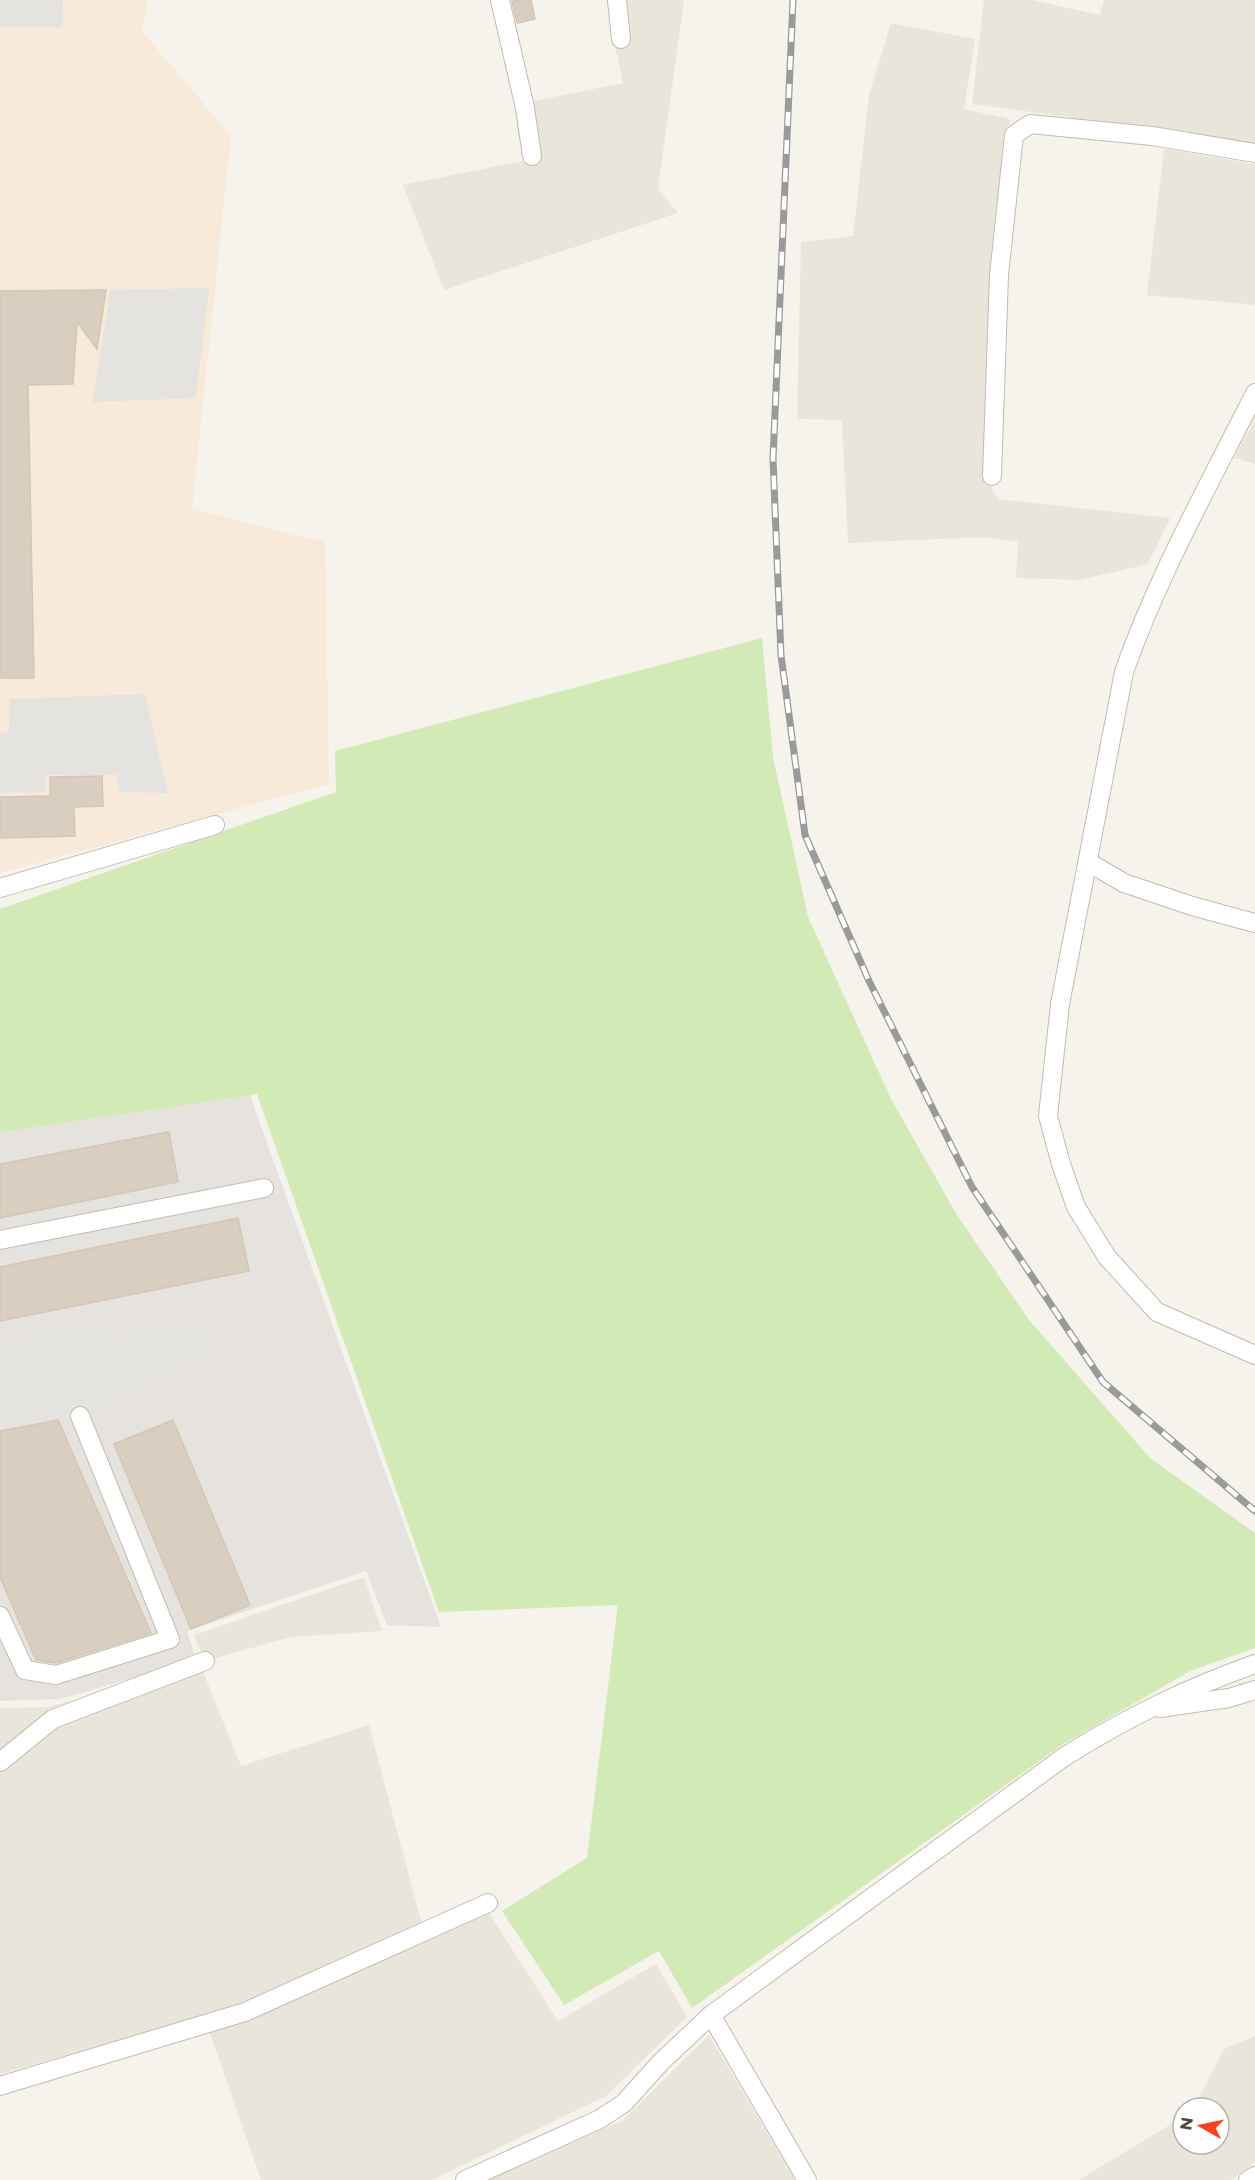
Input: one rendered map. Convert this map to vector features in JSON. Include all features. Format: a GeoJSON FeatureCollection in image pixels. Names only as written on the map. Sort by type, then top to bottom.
{"type":"FeatureCollection","features":[{"type":"Feature","properties":{"kind":"street"},"geometry":{"type":"LineString","coordinates":[[500,0],[525,108],[531,156]]}},
{"type":"Feature","properties":{"kind":"street"},"geometry":{"type":"LineString","coordinates":[[617,0],[621,39]]}},
{"type":"Feature","properties":{"kind":"street"},"geometry":{"type":"LineString","coordinates":[[992,476],[999,275],[1014,135],[1030,124],[1152,136],[1255,153]]}},
{"type":"Feature","properties":{"kind":"street"},"geometry":{"type":"LineString","coordinates":[[1255,393],[1158,586],[1124,672],[1060,1004],[1048,1116],[1076,1207],[1107,1257],[1157,1312],[1255,1355]]}},
{"type":"Feature","properties":{"kind":"street"},"geometry":{"type":"LineString","coordinates":[[0,888],[215,825]]}},
{"type":"Feature","properties":{"kind":"street"},"geometry":{"type":"LineString","coordinates":[[1088,862],[1124,883],[1192,906],[1255,923]]}},
{"type":"Feature","properties":{"kind":"street"},"geometry":{"type":"LineString","coordinates":[[0,1240],[264,1188]]}},
{"type":"Feature","properties":{"kind":"street"},"geometry":{"type":"LineString","coordinates":[[0,1616],[25,1670],[56,1675],[170,1639],[80,1416]]}},
{"type":"Feature","properties":{"kind":"street"},"geometry":{"type":"LineString","coordinates":[[0,1762],[53,1719],[205,1661]]}},
{"type":"Feature","properties":{"kind":"street"},"geometry":{"type":"LineString","coordinates":[[465,2180],[600,2119],[624,2103],[661,2062],[711,2015],[1064,1757],[1143,1711],[1208,1680],[1255,1664]]}},
{"type":"Feature","properties":{"kind":"street"},"geometry":{"type":"LineString","coordinates":[[1143,1711],[1229,1698],[1255,1690]]}},
{"type":"Feature","properties":{"kind":"street"},"geometry":{"type":"LineString","coordinates":[[0,2086],[245,2012],[488,1903]]}},
{"type":"Feature","properties":{"kind":"street"},"geometry":{"type":"LineString","coordinates":[[711,2015],[807,2180]]}},
{"type":"Feature","properties":{"kind":"street"},"geometry":{"type":"LineString","coordinates":[[1248,2180],[1255,2176]]}},
{"type":"Feature","properties":{"kind":"shaded area"},"geometry":{"type":"Polygon","coordinates":[[[0,0],[148,0],[142,31],[231,136],[192,508],[296,536],[325,541],[329,784],[0,873],[0,0]]]}},
{"type":"Feature","properties":{"kind":"shaded area"},"geometry":{"type":"Polygon","coordinates":[[[0,0],[63,0],[62,27],[0,27],[0,0]]]}},
{"type":"Feature","properties":{"kind":"shaded area"},"geometry":{"type":"Polygon","coordinates":[[[626,0],[684,0],[658,189],[678,213],[444,290],[403,185],[523,161],[514,105],[623,83],[615,46],[629,41],[626,0]]]}},
{"type":"Feature","properties":{"kind":"shaded area"},"geometry":{"type":"Polygon","coordinates":[[[984,0],[1032,0],[1100,15],[1104,0],[1255,0],[1255,142],[972,104],[984,0]]]}},
{"type":"Feature","properties":{"kind":"shaded area"},"geometry":{"type":"Polygon","coordinates":[[[891,23],[975,39],[964,109],[1010,119],[993,277],[986,478],[998,499],[1170,518],[1148,564],[1080,580],[1016,578],[1018,542],[987,537],[848,543],[842,420],[797,419],[801,242],[853,236],[869,95],[891,23]]]}},
{"type":"Feature","properties":{"kind":"shaded area"},"geometry":{"type":"Polygon","coordinates":[[[1164,149],[1255,164],[1255,305],[1147,295],[1164,149]]]}},
{"type":"Feature","properties":{"kind":"shaded area"},"geometry":{"type":"Polygon","coordinates":[[[209,288],[196,398],[93,402],[110,290],[209,288]]]}},
{"type":"Feature","properties":{"kind":"shaded area"},"geometry":{"type":"Polygon","coordinates":[[[1255,419],[1255,464],[1234,458],[1255,419]]]}},
{"type":"Feature","properties":{"kind":"shaded area"},"geometry":{"type":"Polygon","coordinates":[[[145,694],[168,793],[119,792],[117,775],[46,775],[45,792],[0,793],[0,733],[9,732],[10,699],[145,694]]]}},
{"type":"Feature","properties":{"kind":"shaded area"},"geometry":{"type":"Polygon","coordinates":[[[206,883],[252,1101],[441,1627],[387,1625],[366,1571],[187,1631],[196,1660],[60,1699],[0,1701],[0,930],[206,883]]]}},
{"type":"Feature","properties":{"kind":"shaded area"},"geometry":{"type":"Polygon","coordinates":[[[229,1173],[231,1183],[0,1225],[0,1216],[229,1173]]]}},
{"type":"Feature","properties":{"kind":"shaded area"},"geometry":{"type":"Polygon","coordinates":[[[239,1201],[242,1213],[0,1261],[0,1250],[239,1201]]]}},
{"type":"Feature","properties":{"kind":"shaded area"},"geometry":{"type":"Polygon","coordinates":[[[110,1317],[112,1334],[204,1319],[215,1342],[195,1362],[70,1421],[63,1412],[0,1425],[0,1341],[110,1317]]]}},
{"type":"Feature","properties":{"kind":"shaded area"},"geometry":{"type":"Polygon","coordinates":[[[364,1577],[382,1631],[291,1637],[205,1661],[194,1635],[364,1577]]]}},
{"type":"Feature","properties":{"kind":"shaded area"},"geometry":{"type":"Polygon","coordinates":[[[202,1669],[241,1766],[369,1725],[426,1940],[489,1913],[558,2021],[656,1964],[687,2017],[606,2096],[432,2180],[261,2180],[204,2016],[0,2074],[0,1708],[48,1707],[202,1669]]]}},
{"type":"Feature","properties":{"kind":"shaded area"},"geometry":{"type":"Polygon","coordinates":[[[709,2035],[795,2180],[485,2180],[622,2121],[709,2035]]]}},
{"type":"Feature","properties":{"kind":"shaded area"},"geometry":{"type":"Polygon","coordinates":[[[1255,2036],[1255,2162],[1231,2180],[1079,2180],[1171,2124],[1171,2156],[1231,2156],[1231,2096],[1200,2096],[1224,2049],[1255,2036]]]}},
{"type":"Feature","properties":{"kind":"green space"},"geometry":{"type":"Polygon","coordinates":[[[762,638],[773,757],[808,917],[891,1099],[957,1215],[1029,1320],[1151,1459],[1255,1533],[1255,1648],[1190,1671],[1062,1745],[692,2008],[659,1951],[564,2005],[502,1911],[587,1858],[618,1605],[439,1612],[257,1094],[0,1132],[0,909],[336,792],[335,751],[762,638]]]}},
{"type":"Feature","properties":{"kind":"building"},"geometry":{"type":"Polygon","coordinates":[[[531,0],[535,19],[517,23],[512,1],[531,0]]]}},
{"type":"Feature","properties":{"kind":"building"},"geometry":{"type":"Polygon","coordinates":[[[106,290],[97,349],[77,322],[73,384],[28,385],[34,678],[0,678],[0,291],[106,290]]]}},
{"type":"Feature","properties":{"kind":"building"},"geometry":{"type":"Polygon","coordinates":[[[102,776],[103,806],[74,807],[75,836],[0,838],[0,797],[50,796],[50,777],[102,776]]]}},
{"type":"Feature","properties":{"kind":"building"},"geometry":{"type":"Polygon","coordinates":[[[169,1132],[178,1182],[0,1218],[0,1164],[169,1132]]]}},
{"type":"Feature","properties":{"kind":"building"},"geometry":{"type":"Polygon","coordinates":[[[238,1218],[249,1271],[0,1321],[0,1267],[238,1218]]]}},
{"type":"Feature","properties":{"kind":"building"},"geometry":{"type":"Polygon","coordinates":[[[58,1420],[151,1633],[55,1663],[36,1660],[0,1577],[0,1431],[58,1420]]]}},
{"type":"Feature","properties":{"kind":"building"},"geometry":{"type":"Polygon","coordinates":[[[173,1420],[250,1605],[191,1629],[114,1444],[173,1420]]]}},
{"type":"Feature","properties":{"kind":"railway"},"geometry":{"type":"LineString","coordinates":[[793,0],[773,459],[781,655],[805,835],[869,981],[972,1187],[1103,1382],[1255,1511]]}}]}
